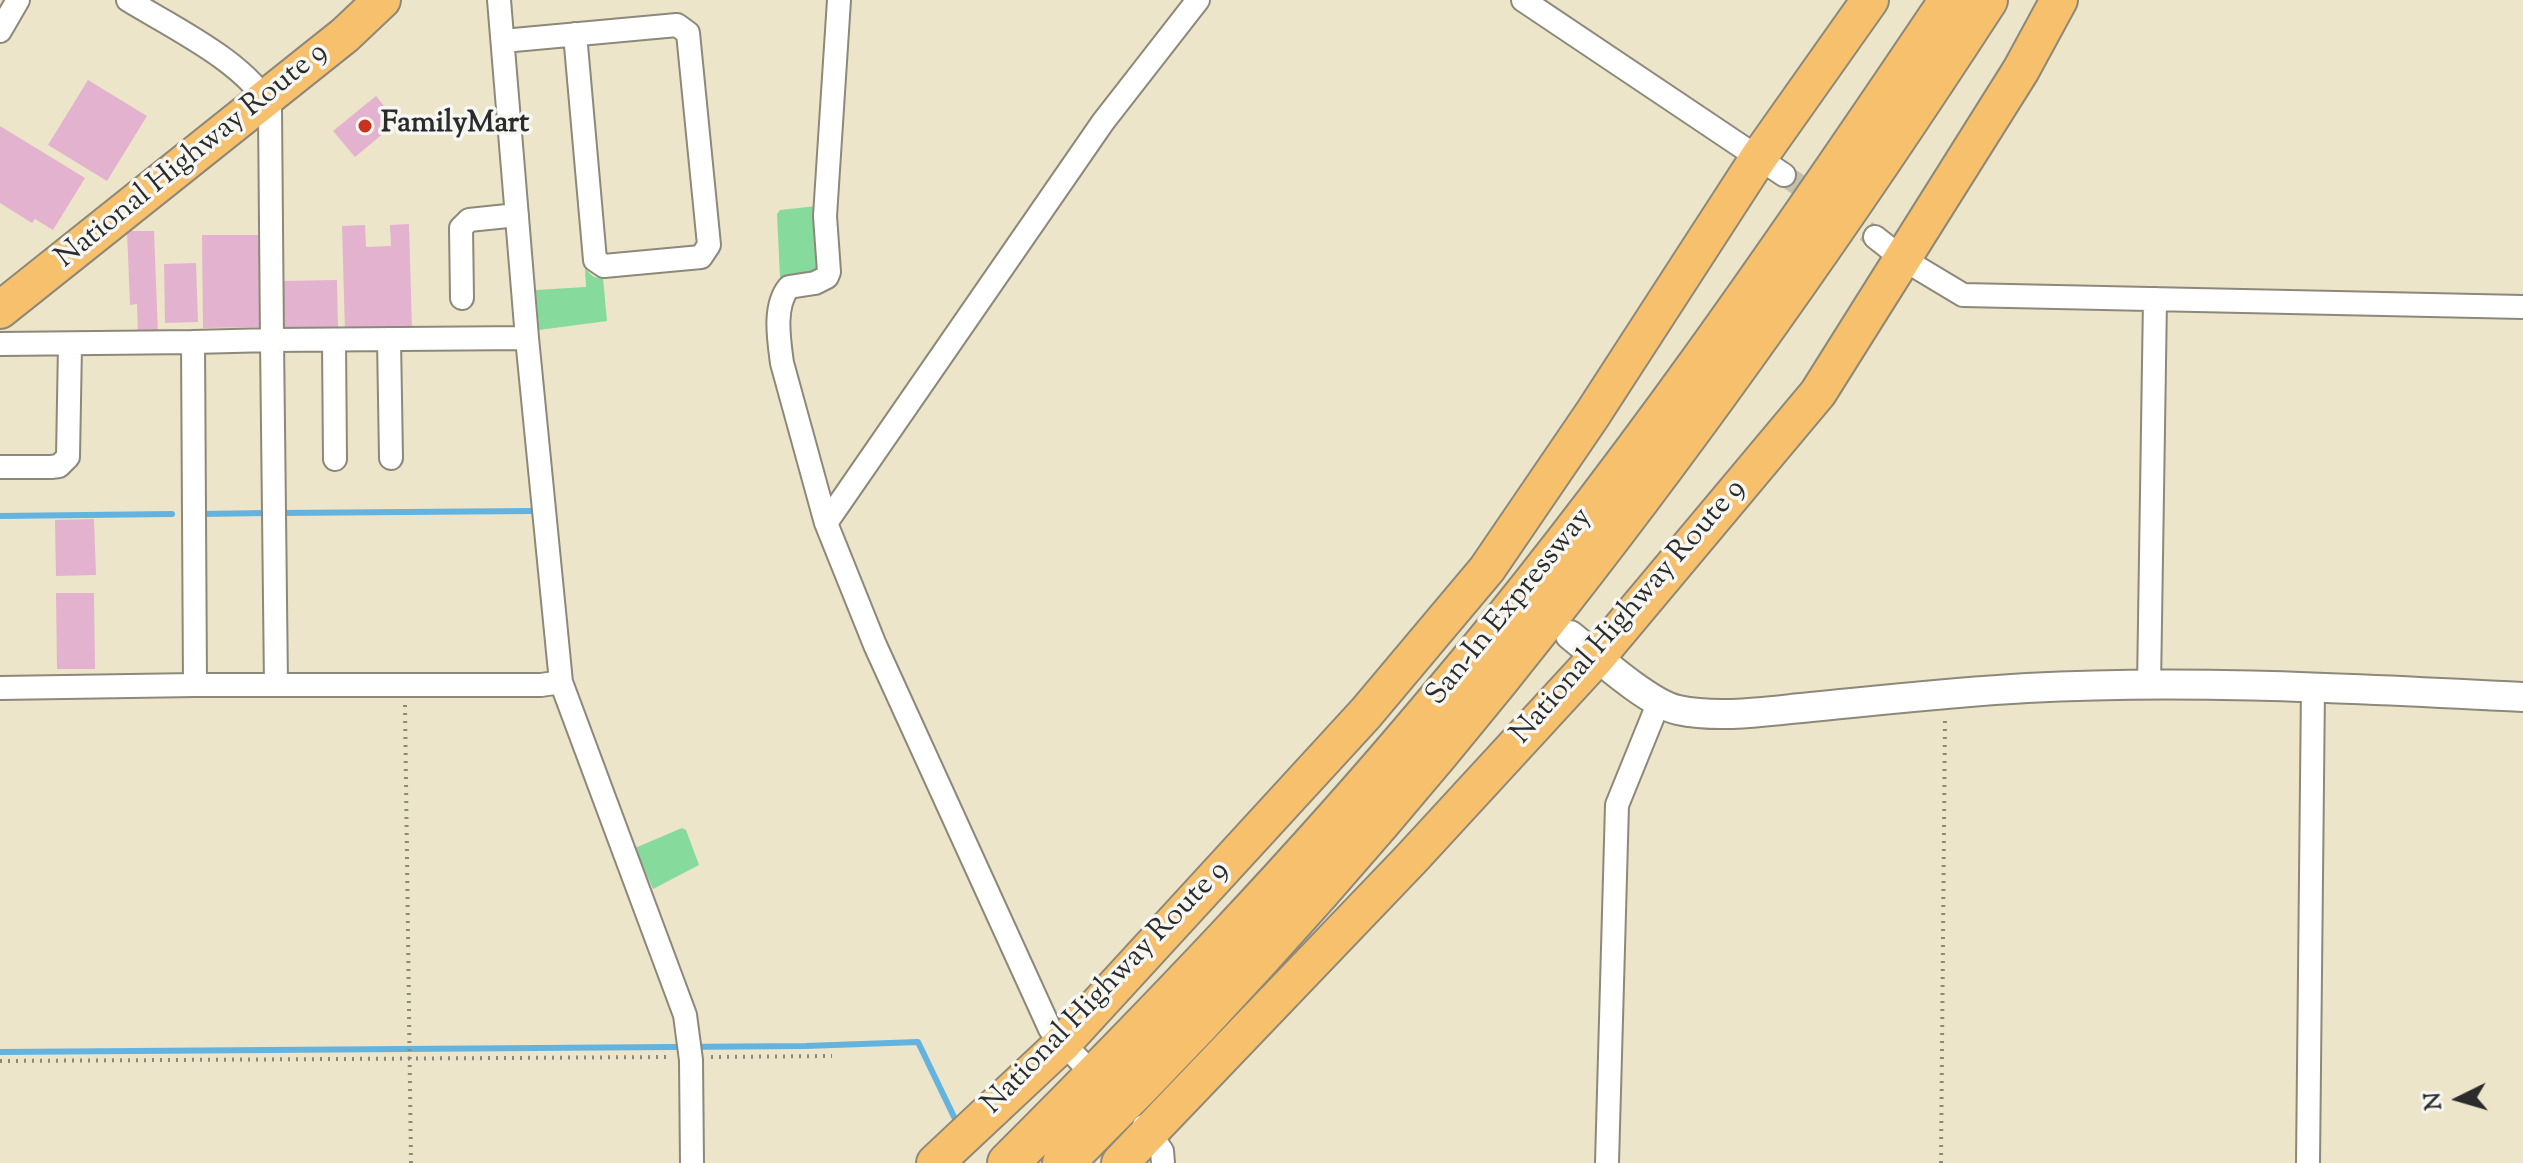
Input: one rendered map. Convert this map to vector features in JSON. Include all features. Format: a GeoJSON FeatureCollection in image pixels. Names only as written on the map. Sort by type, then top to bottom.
{"type":"FeatureCollection","features":[{"type":"Feature","properties":{"kind":"highway","name":"National Highway Route 9"},"geometry":{"type":"LineString","coordinates":[[0,310],[345,35],[382,0]]}},
{"type":"Feature","properties":{"kind":"highway","name":"National Highway Route 9"},"geometry":{"type":"LineString","coordinates":[[935,1163],[1073,1054],[1366,713],[1497,577],[1592,415],[1772,166],[1870,0]]}},
{"type":"Feature","properties":{"kind":"highway","name":"San-In Expressway"},"geometry":{"type":"LineString","coordinates":[[1008,1163],[1278,885],[1435,704],[1588,513],[1851,147],[1950,0]]}},
{"type":"Feature","properties":{"kind":"highway","name":"San-In Expressway"},"geometry":{"type":"LineString","coordinates":[[1063,1163],[1142,1085],[1306,908],[1482,702],[1608,542],[1751,347],[1878,167],[1987,0]]}},
{"type":"Feature","properties":{"kind":"highway","name":"National Highway Route 9"},"geometry":{"type":"LineString","coordinates":[[1120,1163],[1152,1139],[1411,859],[1583,646],[1818,393],[2021,70],[2059,0]]}},
{"type":"Feature","properties":{"kind":"street"},"geometry":{"type":"LineString","coordinates":[[128,0],[242,71],[270,109],[276,685]]}},
{"type":"Feature","properties":{"kind":"street"},"geometry":{"type":"LineString","coordinates":[[499,0],[527,338],[561,682],[685,1015],[690,1057],[692,1163]]}},
{"type":"Feature","properties":{"kind":"street"},"geometry":{"type":"LineString","coordinates":[[839,0],[825,216],[829,272],[822,280],[794,285],[782,296],[778,336],[782,363],[826,523],[881,659],[1050,1029],[1073,1054]]}},
{"type":"Feature","properties":{"kind":"street"},"geometry":{"type":"LineString","coordinates":[[826,523],[1103,122],[1198,0]]}},
{"type":"Feature","properties":{"kind":"street"},"geometry":{"type":"LineString","coordinates":[[1523,0],[1772,166]]}},
{"type":"Feature","properties":{"kind":"street"},"geometry":{"type":"LineString","coordinates":[[0,31],[14,2]]}},
{"type":"Feature","properties":{"kind":"street"},"geometry":{"type":"LineString","coordinates":[[503,41],[575,34],[677,25],[688,33],[709,245],[701,257],[604,266],[595,260],[575,34]]}},
{"type":"Feature","properties":{"kind":"street"},"geometry":{"type":"LineString","coordinates":[[462,298],[461,228],[469,220],[517,215]]}},
{"type":"Feature","properties":{"kind":"street"},"geometry":{"type":"LineString","coordinates":[[1875,237],[1903,259],[1963,295],[2523,307]]}},
{"type":"Feature","properties":{"kind":"street"},"geometry":{"type":"LineString","coordinates":[[2149,686],[2155,299]]}},
{"type":"Feature","properties":{"kind":"street"},"geometry":{"type":"LineString","coordinates":[[0,344],[527,338]]}},
{"type":"Feature","properties":{"kind":"street"},"geometry":{"type":"LineString","coordinates":[[389,339],[391,458]]}},
{"type":"Feature","properties":{"kind":"street"},"geometry":{"type":"LineString","coordinates":[[334,340],[335,459]]}},
{"type":"Feature","properties":{"kind":"street"},"geometry":{"type":"LineString","coordinates":[[193,342],[195,685]]}},
{"type":"Feature","properties":{"kind":"street"},"geometry":{"type":"LineString","coordinates":[[0,467],[59,466],[68,457],[70,345]]}},
{"type":"Feature","properties":{"kind":"street"},"geometry":{"type":"LineString","coordinates":[[1583,646],[1658,704],[1691,713],[1720,714],[2027,688],[2313,687],[2523,697]]}},
{"type":"Feature","properties":{"kind":"street"},"geometry":{"type":"LineString","coordinates":[[0,688],[541,685],[561,682]]}},
{"type":"Feature","properties":{"kind":"street"},"geometry":{"type":"LineString","coordinates":[[2308,1163],[2313,687]]}},
{"type":"Feature","properties":{"kind":"street"},"geometry":{"type":"LineString","coordinates":[[1607,1163],[1617,805],[1658,704]]}},
{"type":"Feature","properties":{"kind":"path"},"geometry":{"type":"LineString","coordinates":[[404,685],[411,1163]]}},
{"type":"Feature","properties":{"kind":"path"},"geometry":{"type":"LineString","coordinates":[[1941,1163],[1945,694]]}},
{"type":"Feature","properties":{"kind":"path"},"geometry":{"type":"LineString","coordinates":[[0,1061],[832,1056]]}},
{"type":"Feature","properties":{"kind":"green space"},"geometry":{"type":"Polygon","coordinates":[[[817,206],[823,262],[816,276],[780,277],[777,214],[780,210],[817,206]]]}},
{"type":"Feature","properties":{"kind":"green space"},"geometry":{"type":"Polygon","coordinates":[[[585,269],[594,277],[603,278],[607,321],[539,330],[536,290],[586,287],[585,269]]]}},
{"type":"Feature","properties":{"kind":"green space"},"geometry":{"type":"Polygon","coordinates":[[[682,828],[686,830],[699,865],[653,889],[635,848],[682,828]]]}},
{"type":"Feature","properties":{"kind":"building"},"geometry":{"type":"Polygon","coordinates":[[[88,80],[147,116],[107,181],[48,145],[88,80]]]}},
{"type":"Feature","properties":{"kind":"building","name":"FamilyMart"},"geometry":{"type":"Polygon","coordinates":[[[376,96],[397,122],[355,157],[333,131],[376,96]]]}},
{"type":"Feature","properties":{"kind":"building"},"geometry":{"type":"Polygon","coordinates":[[[0,126],[85,178],[53,230],[35,219],[32,223],[0,203],[0,126]]]}},
{"type":"Feature","properties":{"kind":"building"},"geometry":{"type":"Polygon","coordinates":[[[409,224],[412,330],[345,333],[342,226],[365,225],[366,247],[391,246],[390,225],[409,224]]]}},
{"type":"Feature","properties":{"kind":"building"},"geometry":{"type":"Polygon","coordinates":[[[127,231],[154,231],[158,334],[138,335],[137,304],[130,305],[127,231]]]}},
{"type":"Feature","properties":{"kind":"building"},"geometry":{"type":"Polygon","coordinates":[[[202,235],[266,235],[267,327],[203,328],[202,235]]]}},
{"type":"Feature","properties":{"kind":"building"},"geometry":{"type":"Polygon","coordinates":[[[196,263],[198,322],[165,323],[164,264],[196,263]]]}},
{"type":"Feature","properties":{"kind":"building"},"geometry":{"type":"Polygon","coordinates":[[[337,280],[338,330],[282,331],[282,281],[337,280]]]}},
{"type":"Feature","properties":{"kind":"building"},"geometry":{"type":"Polygon","coordinates":[[[94,519],[96,575],[56,576],[55,520],[94,519]]]}},
{"type":"Feature","properties":{"kind":"building"},"geometry":{"type":"Polygon","coordinates":[[[56,593],[94,593],[95,669],[57,669],[56,593]]]}},
{"type":"Feature","properties":{"kind":"waterway"},"geometry":{"type":"LineString","coordinates":[[280,513],[532,511]]}},
{"type":"Feature","properties":{"kind":"waterway"},"geometry":{"type":"LineString","coordinates":[[201,514],[267,513]]}},
{"type":"Feature","properties":{"kind":"waterway"},"geometry":{"type":"LineString","coordinates":[[0,516],[172,514]]}},
{"type":"Feature","properties":{"kind":"waterway"},"geometry":{"type":"LineString","coordinates":[[0,1052],[806,1046],[918,1042],[956,1121]]}},
{"type":"Feature","properties":{"kind":"tunnel"},"geometry":{"type":"LineString","coordinates":[[1784,175],[1875,237]]}},
{"type":"Feature","properties":{"kind":"place","name":"FamilyMart"},"geometry":{"type":"Point","coordinates":[365,126]}}]}
